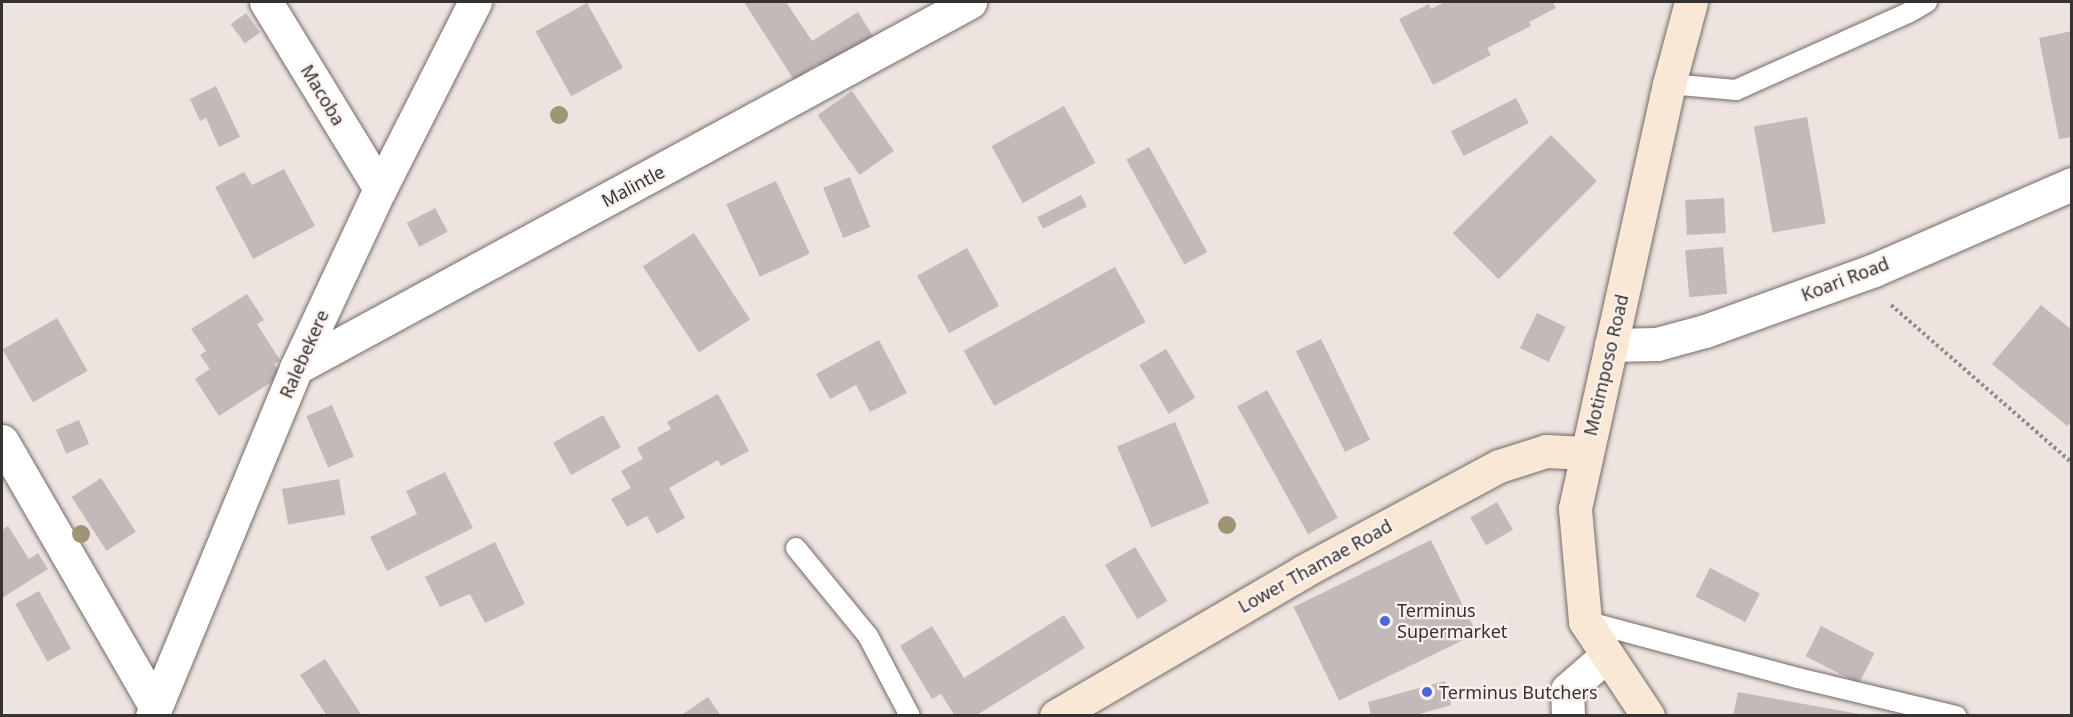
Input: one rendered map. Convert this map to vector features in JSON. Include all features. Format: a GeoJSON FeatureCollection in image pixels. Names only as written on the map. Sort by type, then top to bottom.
{"type":"FeatureCollection","features":[{"type":"Feature","properties":{"kind":"street","name":"Macoba"},"geometry":{"type":"LineString","coordinates":[[266,2],[380,189]]}},
{"type":"Feature","properties":{"kind":"street","name":"Ralebekere"},"geometry":{"type":"LineString","coordinates":[[153,711],[296,368],[380,189],[475,2]]}},
{"type":"Feature","properties":{"kind":"street","name":"Malintle"},"geometry":{"type":"LineString","coordinates":[[296,368],[970,2]]}},
{"type":"Feature","properties":{"kind":"street","name":"Motimposo Road"},"geometry":{"type":"LineString","coordinates":[[1647,716],[1585,621],[1575,508],[1669,84],[1691,2]]}},
{"type":"Feature","properties":{"kind":"street","name":"Koari Road"},"geometry":{"type":"LineString","coordinates":[[1611,345],[1658,344],[1705,331],[1874,270],[2072,184]]}},
{"type":"Feature","properties":{"kind":"street"},"geometry":{"type":"LineString","coordinates":[[2,441],[153,711]]}},
{"type":"Feature","properties":{"kind":"street","name":"Lower Thamae Road"},"geometry":{"type":"LineString","coordinates":[[1056,716],[1302,572],[1499,466],[1546,451],[1586,453]]}},
{"type":"Feature","properties":{"kind":"street"},"geometry":{"type":"LineString","coordinates":[[1568,716],[1567,690],[1607,655]]}},
{"type":"Feature","properties":{"kind":"lane"},"geometry":{"type":"LineString","coordinates":[[1669,84],[1736,90],[1908,13],[1927,2]]}},
{"type":"Feature","properties":{"kind":"lane"},"geometry":{"type":"LineString","coordinates":[[796,548],[868,636],[910,716]]}},
{"type":"Feature","properties":{"kind":"lane"},"geometry":{"type":"LineString","coordinates":[[1585,621],[1798,678],[1956,716]]}},
{"type":"Feature","properties":{"kind":"path"},"geometry":{"type":"LineString","coordinates":[[1874,270],[1888,303],[2072,463]]}},
{"type":"Feature","properties":{"kind":"building"},"geometry":{"type":"Polygon","coordinates":[[[744,2],[786,2],[812,41],[858,12],[874,38],[823,70],[818,64],[794,80],[744,2]]]}},
{"type":"Feature","properties":{"kind":"building"},"geometry":{"type":"Polygon","coordinates":[[[1445,2],[1553,2],[1556,8],[1529,22],[1531,26],[1487,48],[1491,55],[1433,85],[1399,19],[1429,4],[1431,9],[1445,2]]]}},
{"type":"Feature","properties":{"kind":"building"},"geometry":{"type":"Polygon","coordinates":[[[587,3],[623,68],[571,96],[535,32],[587,3]]]}},
{"type":"Feature","properties":{"kind":"building"},"geometry":{"type":"Polygon","coordinates":[[[246,13],[260,32],[245,44],[231,24],[246,13]]]}},
{"type":"Feature","properties":{"kind":"building"},"geometry":{"type":"Polygon","coordinates":[[[2072,31],[2072,137],[2059,139],[2039,38],[2072,31]]]}},
{"type":"Feature","properties":{"kind":"building"},"geometry":{"type":"Polygon","coordinates":[[[216,86],[240,137],[219,147],[206,118],[200,121],[190,99],[216,86]]]}},
{"type":"Feature","properties":{"kind":"building"},"geometry":{"type":"Polygon","coordinates":[[[852,91],[894,151],[859,175],[818,115],[852,91]]]}},
{"type":"Feature","properties":{"kind":"building"},"geometry":{"type":"Polygon","coordinates":[[[1516,98],[1529,123],[1464,156],[1451,131],[1516,98]]]}},
{"type":"Feature","properties":{"kind":"building"},"geometry":{"type":"Polygon","coordinates":[[[1064,106],[1096,163],[1023,203],[991,146],[1064,106]]]}},
{"type":"Feature","properties":{"kind":"building"},"geometry":{"type":"Polygon","coordinates":[[[1807,117],[1826,223],[1773,233],[1754,126],[1807,117]]]}},
{"type":"Feature","properties":{"kind":"building"},"geometry":{"type":"Polygon","coordinates":[[[1551,135],[1597,181],[1499,279],[1453,233],[1551,135]]]}},
{"type":"Feature","properties":{"kind":"building"},"geometry":{"type":"Polygon","coordinates":[[[1149,147],[1207,252],[1184,265],[1126,160],[1149,147]]]}},
{"type":"Feature","properties":{"kind":"building"},"geometry":{"type":"Polygon","coordinates":[[[284,169],[315,226],[253,259],[215,187],[244,172],[252,185],[284,169]]]}},
{"type":"Feature","properties":{"kind":"building"},"geometry":{"type":"Polygon","coordinates":[[[850,177],[870,227],[843,238],[823,188],[850,177]]]}},
{"type":"Feature","properties":{"kind":"building"},"geometry":{"type":"Polygon","coordinates":[[[776,181],[810,254],[760,277],[726,204],[776,181]]]}},
{"type":"Feature","properties":{"kind":"building"},"geometry":{"type":"Polygon","coordinates":[[[1081,195],[1087,207],[1043,229],[1037,217],[1081,195]]]}},
{"type":"Feature","properties":{"kind":"building"},"geometry":{"type":"Polygon","coordinates":[[[1724,198],[1726,233],[1687,235],[1685,200],[1724,198]]]}},
{"type":"Feature","properties":{"kind":"building"},"geometry":{"type":"Polygon","coordinates":[[[435,208],[448,232],[419,247],[407,223],[435,208]]]}},
{"type":"Feature","properties":{"kind":"building"},"geometry":{"type":"Polygon","coordinates":[[[694,233],[750,319],[699,353],[643,266],[694,233]]]}},
{"type":"Feature","properties":{"kind":"building"},"geometry":{"type":"Polygon","coordinates":[[[1723,247],[1727,294],[1689,297],[1685,250],[1723,247]]]}},
{"type":"Feature","properties":{"kind":"building"},"geometry":{"type":"Polygon","coordinates":[[[967,248],[999,306],[949,333],[917,276],[967,248]]]}},
{"type":"Feature","properties":{"kind":"building"},"geometry":{"type":"Polygon","coordinates":[[[1115,267],[1146,322],[994,406],[964,351],[1115,267]]]}},
{"type":"Feature","properties":{"kind":"building"},"geometry":{"type":"Polygon","coordinates":[[[247,294],[264,320],[257,324],[280,360],[274,364],[282,375],[219,416],[195,379],[210,369],[200,355],[206,351],[191,329],[247,294]]]}},
{"type":"Feature","properties":{"kind":"building"},"geometry":{"type":"Polygon","coordinates":[[[2041,305],[2072,330],[2072,421],[2067,426],[1992,364],[2041,305]]]}},
{"type":"Feature","properties":{"kind":"building"},"geometry":{"type":"Polygon","coordinates":[[[1537,313],[1566,327],[1549,362],[1520,348],[1537,313]]]}},
{"type":"Feature","properties":{"kind":"building"},"geometry":{"type":"Polygon","coordinates":[[[57,318],[88,371],[33,402],[2,350],[57,318]]]}},
{"type":"Feature","properties":{"kind":"building"},"geometry":{"type":"Polygon","coordinates":[[[1321,339],[1370,440],[1345,452],[1296,351],[1321,339]]]}},
{"type":"Feature","properties":{"kind":"building"},"geometry":{"type":"Polygon","coordinates":[[[879,340],[907,393],[870,412],[856,385],[830,399],[816,374],[879,340]]]}},
{"type":"Feature","properties":{"kind":"building"},"geometry":{"type":"Polygon","coordinates":[[[1166,349],[1195,398],[1169,414],[1139,365],[1166,349]]]}},
{"type":"Feature","properties":{"kind":"building"},"geometry":{"type":"Polygon","coordinates":[[[1267,390],[1338,518],[1308,534],[1237,406],[1267,390]]]}},
{"type":"Feature","properties":{"kind":"building"},"geometry":{"type":"Polygon","coordinates":[[[718,394],[749,451],[721,466],[718,460],[669,488],[685,518],[657,534],[647,516],[627,527],[611,499],[631,488],[621,471],[643,459],[637,448],[671,429],[667,422],[718,394]]]}},
{"type":"Feature","properties":{"kind":"building"},"geometry":{"type":"Polygon","coordinates":[[[332,405],[354,457],[328,467],[306,416],[332,405]]]}},
{"type":"Feature","properties":{"kind":"building"},"geometry":{"type":"Polygon","coordinates":[[[603,415],[621,447],[571,475],[553,443],[603,415]]]}},
{"type":"Feature","properties":{"kind":"building"},"geometry":{"type":"Polygon","coordinates":[[[79,420],[89,444],[66,454],[56,430],[79,420]]]}},
{"type":"Feature","properties":{"kind":"building"},"geometry":{"type":"Polygon","coordinates":[[[1175,422],[1209,503],[1151,528],[1117,447],[1175,422]]]}},
{"type":"Feature","properties":{"kind":"building"},"geometry":{"type":"Polygon","coordinates":[[[445,472],[473,528],[387,571],[370,537],[417,514],[406,491],[445,472]]]}},
{"type":"Feature","properties":{"kind":"building"},"geometry":{"type":"Polygon","coordinates":[[[101,478],[136,532],[107,551],[72,497],[101,478]]]}},
{"type":"Feature","properties":{"kind":"building"},"geometry":{"type":"Polygon","coordinates":[[[339,479],[345,514],[288,525],[282,489],[339,479]]]}},
{"type":"Feature","properties":{"kind":"building"},"geometry":{"type":"Polygon","coordinates":[[[1497,502],[1513,530],[1486,545],[1470,518],[1497,502]]]}},
{"type":"Feature","properties":{"kind":"building"},"geometry":{"type":"Polygon","coordinates":[[[8,526],[29,559],[38,553],[48,569],[2,598],[2,530],[8,526]]]}},
{"type":"Feature","properties":{"kind":"building","name":"Terminus Supermarket"},"geometry":{"type":"Polygon","coordinates":[[[1431,540],[1477,633],[1339,701],[1293,607],[1431,540]]]}},
{"type":"Feature","properties":{"kind":"building"},"geometry":{"type":"Polygon","coordinates":[[[495,542],[525,604],[485,623],[470,594],[440,607],[425,577],[495,542]]]}},
{"type":"Feature","properties":{"kind":"building"},"geometry":{"type":"Polygon","coordinates":[[[1135,547],[1167,601],[1137,619],[1105,565],[1135,547]]]}},
{"type":"Feature","properties":{"kind":"building"},"geometry":{"type":"Polygon","coordinates":[[[1710,568],[1760,593],[1745,622],[1695,597],[1710,568]]]}},
{"type":"Feature","properties":{"kind":"building"},"geometry":{"type":"Polygon","coordinates":[[[39,591],[71,649],[47,662],[15,604],[39,591]]]}},
{"type":"Feature","properties":{"kind":"building"},"geometry":{"type":"Polygon","coordinates":[[[1064,615],[1085,648],[975,716],[955,716],[941,694],[932,699],[900,646],[932,626],[964,678],[1064,615]]]}},
{"type":"Feature","properties":{"kind":"building"},"geometry":{"type":"Polygon","coordinates":[[[1821,626],[1874,653],[1859,684],[1806,656],[1821,626]]]}},
{"type":"Feature","properties":{"kind":"building"},"geometry":{"type":"Polygon","coordinates":[[[325,659],[362,716],[327,716],[300,675],[325,659]]]}},
{"type":"Feature","properties":{"kind":"building","name":"Terminus Butchers"},"geometry":{"type":"Polygon","coordinates":[[[1445,681],[1451,705],[1413,716],[1371,716],[1368,702],[1445,681]]]}},
{"type":"Feature","properties":{"kind":"building"},"geometry":{"type":"Polygon","coordinates":[[[1738,692],[1859,714],[1859,716],[1733,716],[1738,692]]]}},
{"type":"Feature","properties":{"kind":"building"},"geometry":{"type":"Polygon","coordinates":[[[708,697],[721,716],[680,716],[708,697]]]}},
{"type":"Feature","properties":{"kind":"place","name":"Terminus Supermarket"},"geometry":{"type":"Point","coordinates":[1385,621]}},
{"type":"Feature","properties":{"kind":"place","name":"Terminus Butchers"},"geometry":{"type":"Point","coordinates":[1427,692]}}]}
